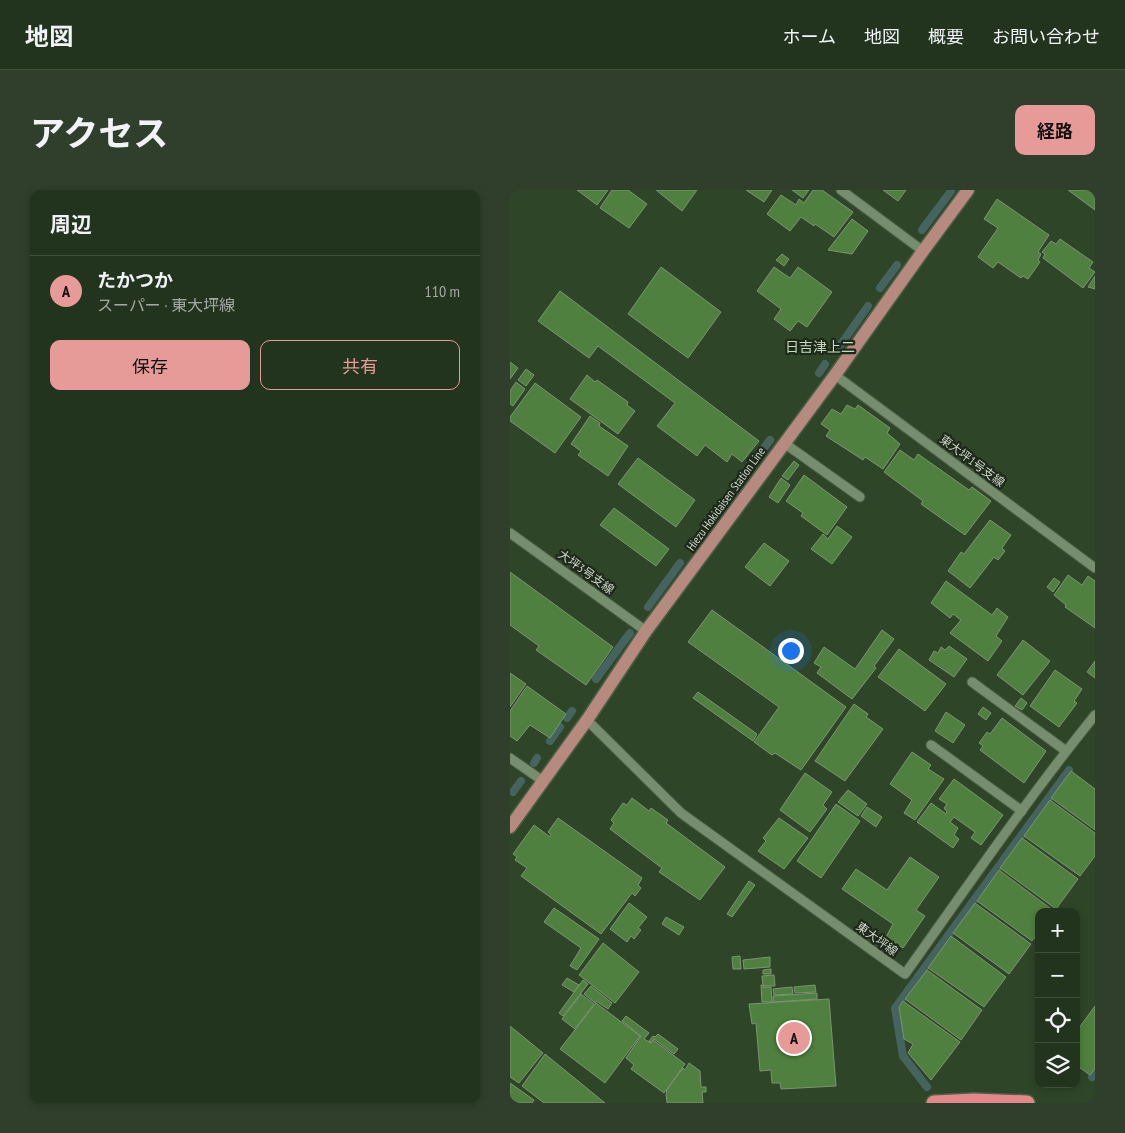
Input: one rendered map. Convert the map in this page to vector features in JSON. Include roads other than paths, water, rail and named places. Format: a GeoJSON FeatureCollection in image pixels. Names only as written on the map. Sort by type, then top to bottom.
{"type":"FeatureCollection","features":[{"type":"Feature","properties":{"kind":"highway"},"geometry":{"type":"LineString","coordinates":[[934,1103],[974,1101],[1027,1103]]}},
{"type":"Feature","properties":{"kind":"main road","name":"Hiezu Hokidaisen Station Line"},"geometry":{"type":"LineString","coordinates":[[510,827],[587,720],[646,631],[968,190]]}},
{"type":"Feature","properties":{"kind":"street"},"geometry":{"type":"LineString","coordinates":[[841,190],[923,251]]}},
{"type":"Feature","properties":{"kind":"street","name":"東大坪1号支線"},"geometry":{"type":"LineString","coordinates":[[835,374],[1095,568]]}},
{"type":"Feature","properties":{"kind":"street"},"geometry":{"type":"LineString","coordinates":[[784,443],[860,497]]}},
{"type":"Feature","properties":{"kind":"street","name":"大坪3号支線"},"geometry":{"type":"LineString","coordinates":[[510,533],[646,631]]}},
{"type":"Feature","properties":{"kind":"street"},"geometry":{"type":"LineString","coordinates":[[972,682],[1066,751]]}},
{"type":"Feature","properties":{"kind":"street","name":"東大坪線"},"geometry":{"type":"LineString","coordinates":[[587,720],[681,813],[905,974],[1066,751],[1095,715]]}},
{"type":"Feature","properties":{"kind":"street"},"geometry":{"type":"LineString","coordinates":[[931,745],[1022,811]]}},
{"type":"Feature","properties":{"kind":"street"},"geometry":{"type":"LineString","coordinates":[[510,758],[543,781]]}},
{"type":"Feature","properties":{"kind":"waterway"},"geometry":{"type":"LineString","coordinates":[[922,230],[951,191]]}},
{"type":"Feature","properties":{"kind":"waterway"},"geometry":{"type":"LineString","coordinates":[[880,288],[897,265]]}},
{"type":"Feature","properties":{"kind":"waterway"},"geometry":{"type":"LineString","coordinates":[[839,347],[868,306]]}},
{"type":"Feature","properties":{"kind":"waterway"},"geometry":{"type":"LineString","coordinates":[[819,373],[825,364]]}},
{"type":"Feature","properties":{"kind":"waterway"},"geometry":{"type":"LineString","coordinates":[[732,491],[770,440]]}},
{"type":"Feature","properties":{"kind":"waterway"},"geometry":{"type":"LineString","coordinates":[[694,544],[718,511]]}},
{"type":"Feature","properties":{"kind":"waterway"},"geometry":{"type":"LineString","coordinates":[[648,607],[680,563]]}},
{"type":"Feature","properties":{"kind":"waterway"},"geometry":{"type":"LineString","coordinates":[[596,679],[630,633]]}},
{"type":"Feature","properties":{"kind":"waterway"},"geometry":{"type":"LineString","coordinates":[[567,718],[572,711]]}},
{"type":"Feature","properties":{"kind":"waterway"},"geometry":{"type":"LineString","coordinates":[[550,741],[560,727]]}},
{"type":"Feature","properties":{"kind":"waterway"},"geometry":{"type":"LineString","coordinates":[[534,763],[537,758]]}},
{"type":"Feature","properties":{"kind":"waterway"},"geometry":{"type":"LineString","coordinates":[[927,1087],[903,1056],[895,1008],[1069,770]]}},
{"type":"Feature","properties":{"kind":"waterway"},"geometry":{"type":"LineString","coordinates":[[513,792],[521,781]]}},
{"type":"Feature","properties":{"kind":"waterway"},"geometry":{"type":"LineString","coordinates":[[1092,1077],[1095,1073]]}},
{"type":"Feature","properties":{"kind":"place","name":"たかつか"},"geometry":{"type":"Point","coordinates":[794,1038]}},
{"type":"Feature","properties":{"kind":"district","name":"日吉津上二"},"geometry":{"type":"Point","coordinates":[820,347]}}]}
